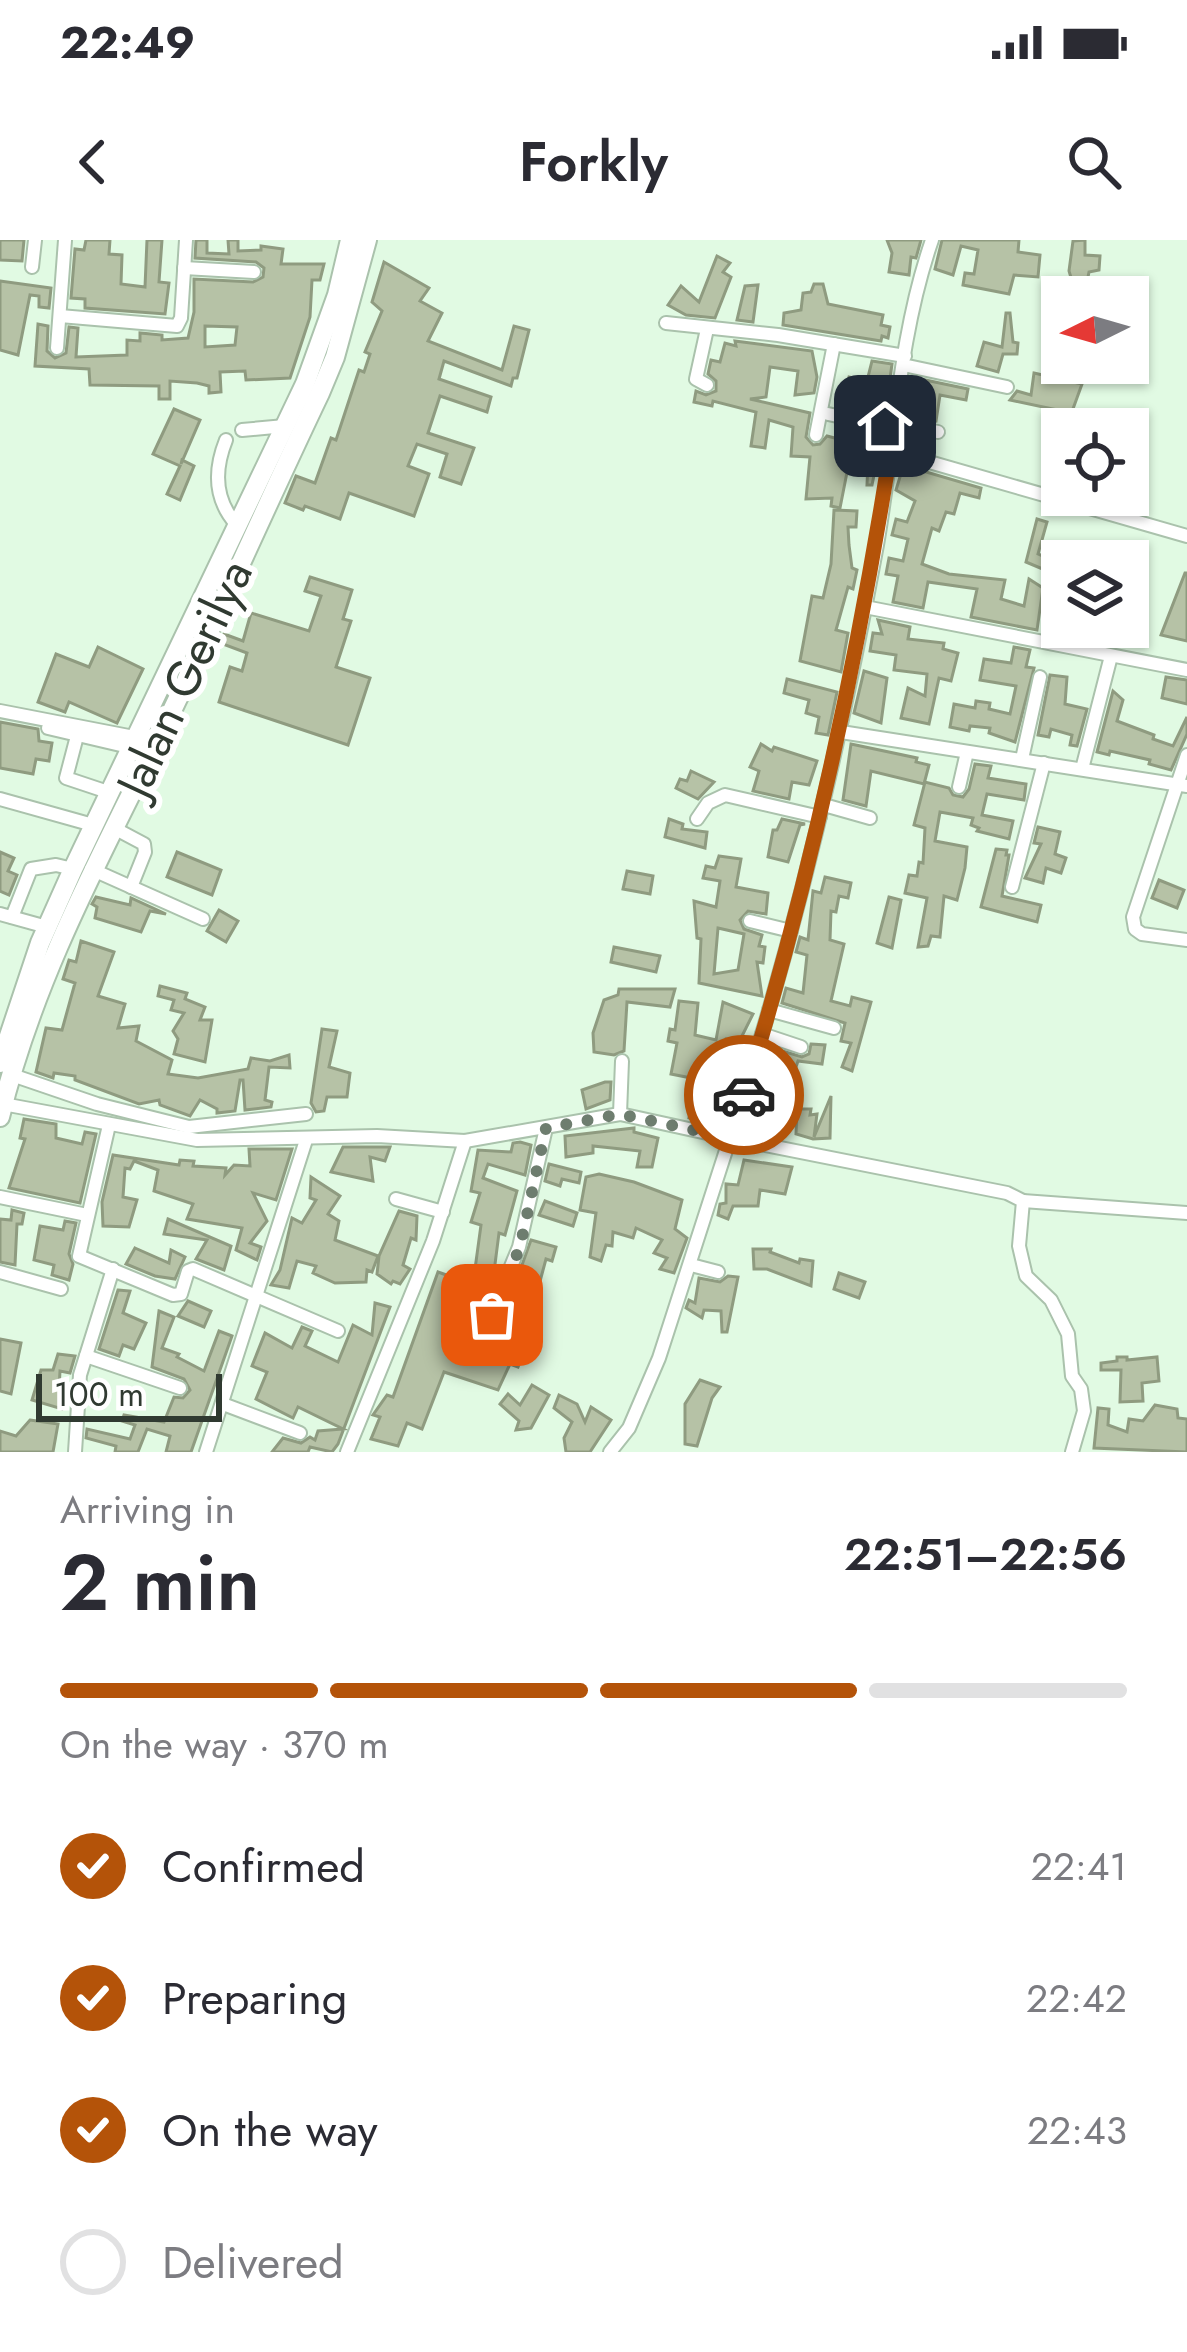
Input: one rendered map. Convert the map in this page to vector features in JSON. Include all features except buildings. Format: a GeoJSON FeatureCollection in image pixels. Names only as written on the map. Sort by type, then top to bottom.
{"type":"FeatureCollection","features":[{"type":"Feature","properties":{"kind":"highway","name":"Jalan Gerilya"},"geometry":{"type":"LineString","coordinates":[[5,1090],[47,927],[82,869],[244,529],[317,356],[350,240]]}},
{"type":"Feature","properties":{"kind":"highway","name":"Jalan Gerilya"},"geometry":{"type":"LineString","coordinates":[[103,826],[108,792],[131,742],[335,357],[367,240]]}},
{"type":"Feature","properties":{"kind":"highway","name":"Jalan Gerilya"},"geometry":{"type":"LineString","coordinates":[[5,1090],[82,869]]}},
{"type":"Feature","properties":{"kind":"street"},"geometry":{"type":"LineString","coordinates":[[32,267],[34,240]]}},
{"type":"Feature","properties":{"kind":"street"},"geometry":{"type":"LineString","coordinates":[[56,348],[65,240]]}},
{"type":"Feature","properties":{"kind":"street"},"geometry":{"type":"LineString","coordinates":[[60,316],[172,328],[182,319],[186,240]]}},
{"type":"Feature","properties":{"kind":"street"},"geometry":{"type":"LineString","coordinates":[[610,1452],[646,1394],[691,1264],[791,931],[841,732],[912,306],[932,240]]}},
{"type":"Feature","properties":{"kind":"street"},"geometry":{"type":"LineString","coordinates":[[184,268],[254,272]]}},
{"type":"Feature","properties":{"kind":"street"},"geometry":{"type":"LineString","coordinates":[[666,323],[834,344],[1007,387]]}},
{"type":"Feature","properties":{"kind":"street"},"geometry":{"type":"LineString","coordinates":[[707,328],[696,379],[707,385]]}},
{"type":"Feature","properties":{"kind":"street"},"geometry":{"type":"LineString","coordinates":[[816,435],[834,344]]}},
{"type":"Feature","properties":{"kind":"street"},"geometry":{"type":"LineString","coordinates":[[828,414],[938,432]]}},
{"type":"Feature","properties":{"kind":"street"},"geometry":{"type":"LineString","coordinates":[[242,430],[285,426]]}},
{"type":"Feature","properties":{"kind":"street"},"geometry":{"type":"LineString","coordinates":[[226,440],[216,472],[219,493],[244,529]]}},
{"type":"Feature","properties":{"kind":"street"},"geometry":{"type":"LineString","coordinates":[[891,452],[1187,536]]}},
{"type":"Feature","properties":{"kind":"street"},"geometry":{"type":"LineString","coordinates":[[865,607],[1187,670]]}},
{"type":"Feature","properties":{"kind":"street"},"geometry":{"type":"LineString","coordinates":[[1082,769],[1111,656]]}},
{"type":"Feature","properties":{"kind":"street"},"geometry":{"type":"LineString","coordinates":[[1022,759],[1040,677]]}},
{"type":"Feature","properties":{"kind":"street"},"geometry":{"type":"LineString","coordinates":[[0,715],[131,742]]}},
{"type":"Feature","properties":{"kind":"street"},"geometry":{"type":"LineString","coordinates":[[0,715],[77,736],[131,742]]}},
{"type":"Feature","properties":{"kind":"street"},"geometry":{"type":"LineString","coordinates":[[841,732],[1183,786]]}},
{"type":"Feature","properties":{"kind":"street"},"geometry":{"type":"LineString","coordinates":[[66,778],[77,736]]}},
{"type":"Feature","properties":{"kind":"street"},"geometry":{"type":"LineString","coordinates":[[959,787],[967,752]]}},
{"type":"Feature","properties":{"kind":"street"},"geometry":{"type":"LineString","coordinates":[[1187,755],[1183,786],[1133,917],[1142,934],[1187,940]]}},
{"type":"Feature","properties":{"kind":"street"},"geometry":{"type":"LineString","coordinates":[[1012,887],[1044,763]]}},
{"type":"Feature","properties":{"kind":"street"},"geometry":{"type":"LineString","coordinates":[[50,773],[108,792]]}},
{"type":"Feature","properties":{"kind":"street"},"geometry":{"type":"LineString","coordinates":[[697,820],[708,803],[725,795],[870,818]]}},
{"type":"Feature","properties":{"kind":"street"},"geometry":{"type":"LineString","coordinates":[[0,799],[103,826],[144,844],[131,887]]}},
{"type":"Feature","properties":{"kind":"street"},"geometry":{"type":"LineString","coordinates":[[47,927],[6,915],[32,869],[56,865],[131,887],[203,920]]}},
{"type":"Feature","properties":{"kind":"street"},"geometry":{"type":"LineString","coordinates":[[750,921],[791,931]]}},
{"type":"Feature","properties":{"kind":"street"},"geometry":{"type":"LineString","coordinates":[[769,1010],[834,1028]]}},
{"type":"Feature","properties":{"kind":"street"},"geometry":{"type":"LineString","coordinates":[[762,1034],[801,1047]]}},
{"type":"Feature","properties":{"kind":"street"},"geometry":{"type":"LineString","coordinates":[[620,1114],[622,1061]]}},
{"type":"Feature","properties":{"kind":"street"},"geometry":{"type":"LineString","coordinates":[[5,1090],[97,1104],[189,1127],[306,1114]]}},
{"type":"Feature","properties":{"kind":"street"},"geometry":{"type":"LineString","coordinates":[[5,1090],[109,1125],[197,1141],[377,1136],[465,1141],[620,1114],[1007,1193],[1023,1201],[1187,1213]]}},
{"type":"Feature","properties":{"kind":"street"},"geometry":{"type":"LineString","coordinates":[[109,1125],[79,1256],[178,1295],[193,1269],[338,1331]]}},
{"type":"Feature","properties":{"kind":"street"},"geometry":{"type":"LineString","coordinates":[[475,1354],[520,1247],[546,1128]]}},
{"type":"Feature","properties":{"kind":"street"},"geometry":{"type":"LineString","coordinates":[[206,1452],[306,1140]]}},
{"type":"Feature","properties":{"kind":"street"},"geometry":{"type":"LineString","coordinates":[[353,1450],[465,1141]]}},
{"type":"Feature","properties":{"kind":"street"},"geometry":{"type":"LineString","coordinates":[[0,1197],[86,1215]]}},
{"type":"Feature","properties":{"kind":"street"},"geometry":{"type":"LineString","coordinates":[[396,1199],[443,1212]]}},
{"type":"Feature","properties":{"kind":"street"},"geometry":{"type":"LineString","coordinates":[[1023,1201],[1019,1246],[1026,1276],[1051,1300],[1068,1334],[1072,1376],[1081,1389],[1084,1411],[1072,1452]]}},
{"type":"Feature","properties":{"kind":"street"},"geometry":{"type":"LineString","coordinates":[[691,1264],[718,1272]]}},
{"type":"Feature","properties":{"kind":"street"},"geometry":{"type":"LineString","coordinates":[[75,1452],[77,1398],[113,1269]]}},
{"type":"Feature","properties":{"kind":"street"},"geometry":{"type":"LineString","coordinates":[[0,1272],[61,1288]]}},
{"type":"Feature","properties":{"kind":"street"},"geometry":{"type":"LineString","coordinates":[[86,1356],[181,1388]]}},
{"type":"Feature","properties":{"kind":"street"},"geometry":{"type":"LineString","coordinates":[[223,1404],[300,1433]]}},
{"type":"Feature","properties":{"kind":"way so far"},"geometry":{"type":"LineString","coordinates":[[492,1315],[520,1247],[546,1128],[620,1114],[730,1138],[744,1095]]}},
{"type":"Feature","properties":{"kind":"route"},"geometry":{"type":"LineString","coordinates":[[744,1095],[841,732],[878,540],[894,428],[885,426]]}}]}
